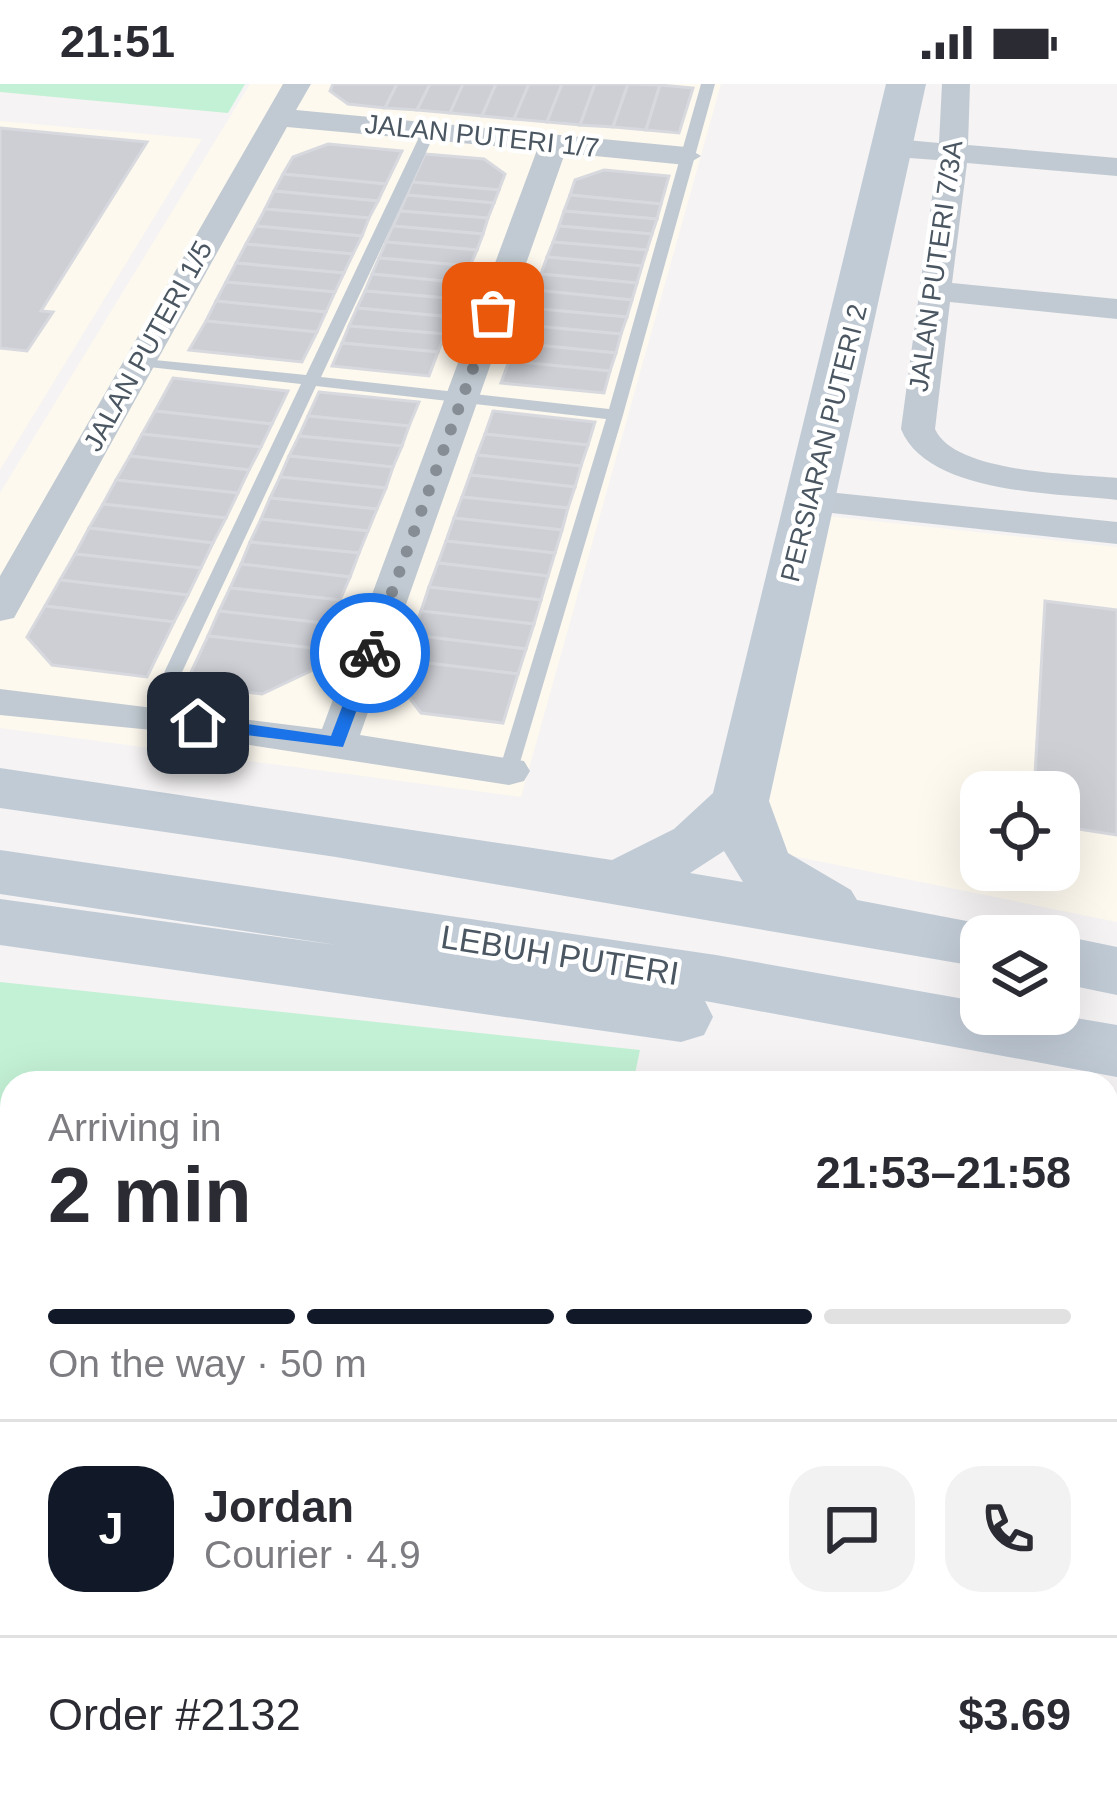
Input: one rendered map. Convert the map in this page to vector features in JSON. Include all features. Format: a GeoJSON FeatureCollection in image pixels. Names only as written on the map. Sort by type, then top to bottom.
{"type":"FeatureCollection","features":[{"type":"Feature","properties":{"kind":"main road","name":"PERSIARAN PUTERI 2"},"geometry":{"type":"LineString","coordinates":[[861,920],[787,888],[766,870],[751,854],[740,801],[895,148],[906,84]]}},
{"type":"Feature","properties":{"kind":"main road"},"geometry":{"type":"LineString","coordinates":[[620,883],[695,844],[740,801]]}},
{"type":"Feature","properties":{"kind":"main road"},"geometry":{"type":"LineString","coordinates":[[10,809],[620,883],[960,940]]}},
{"type":"Feature","properties":{"kind":"main road","name":"LEBUH PUTERI"},"geometry":{"type":"LineString","coordinates":[[10,809],[720,959],[1117,1051]]}},
{"type":"Feature","properties":{"kind":"main road"},"geometry":{"type":"LineString","coordinates":[[0,908],[998,1071]]}},
{"type":"Feature","properties":{"kind":"main road","name":"LEBUH PUTERI"},"geometry":{"type":"LineString","coordinates":[[0,908],[720,959],[960,981]]}},
{"type":"Feature","properties":{"kind":"main road"},"geometry":{"type":"LineString","coordinates":[[1080,963],[1117,971]]}},
{"type":"Feature","properties":{"kind":"main road"},"geometry":{"type":"LineString","coordinates":[[1080,1001],[1117,1007]]}},
{"type":"Feature","properties":{"kind":"street","name":"JALAN PUTERI 1/5"},"geometry":{"type":"LineString","coordinates":[[0,609],[297,84]]}},
{"type":"Feature","properties":{"kind":"street","name":"JALAN PUTERI 7/3A"},"geometry":{"type":"LineString","coordinates":[[956,84],[953,153],[916,408],[926,446],[973,470],[1117,489]]}},
{"type":"Feature","properties":{"kind":"street","name":"JALAN PUTERI 1/7"},"geometry":{"type":"LineString","coordinates":[[278,117],[686,156]]}},
{"type":"Feature","properties":{"kind":"street"},"geometry":{"type":"LineString","coordinates":[[337,743],[554,143]]}},
{"type":"Feature","properties":{"kind":"street"},"geometry":{"type":"LineString","coordinates":[[895,148],[1117,167]]}},
{"type":"Feature","properties":{"kind":"street"},"geometry":{"type":"LineString","coordinates":[[934,291],[1117,309]]}},
{"type":"Feature","properties":{"kind":"street"},"geometry":{"type":"LineString","coordinates":[[808,501],[1117,533]]}},
{"type":"Feature","properties":{"kind":"street"},"geometry":{"type":"LineString","coordinates":[[0,702],[152,717],[509,771]]}},
{"type":"Feature","properties":{"kind":"lane"},"geometry":{"type":"LineString","coordinates":[[509,771],[707,84]]}},
{"type":"Feature","properties":{"kind":"lane"},"geometry":{"type":"LineString","coordinates":[[152,717],[429,131]]}},
{"type":"Feature","properties":{"kind":"lane"},"geometry":{"type":"LineString","coordinates":[[140,361],[615,415]]}},
{"type":"Feature","properties":{"kind":"shaded area"},"geometry":{"type":"Polygon","coordinates":[[[250,84],[721,84],[521,797],[0,728],[0,493],[250,84]]]}},
{"type":"Feature","properties":{"kind":"shaded area"},"geometry":{"type":"Polygon","coordinates":[[[0,121],[202,139],[0,470],[0,121]]]}},
{"type":"Feature","properties":{"kind":"shaded area"},"geometry":{"type":"Polygon","coordinates":[[[827,516],[1117,547],[1117,922],[965,891],[1080,891],[1080,771],[960,771],[960,890],[788,855],[767,800],[827,516]]]}},
{"type":"Feature","properties":{"kind":"green space"},"geometry":{"type":"Polygon","coordinates":[[[0,84],[245,84],[228,113],[0,92],[0,84]]]}},
{"type":"Feature","properties":{"kind":"green space"},"geometry":{"type":"Polygon","coordinates":[[[0,982],[640,1050],[636,1071],[0,1071],[0,982]]]}},
{"type":"Feature","properties":{"kind":"building"},"geometry":{"type":"Polygon","coordinates":[[[333,84],[397,84],[385,108],[348,104],[330,91],[333,84]]]}},
{"type":"Feature","properties":{"kind":"building"},"geometry":{"type":"Polygon","coordinates":[[[397,84],[430,84],[417,110],[385,108],[397,84]]]}},
{"type":"Feature","properties":{"kind":"building"},"geometry":{"type":"Polygon","coordinates":[[[430,84],[463,84],[450,113],[417,110],[430,84]]]}},
{"type":"Feature","properties":{"kind":"building"},"geometry":{"type":"Polygon","coordinates":[[[463,84],[496,84],[482,116],[450,113],[463,84]]]}},
{"type":"Feature","properties":{"kind":"building"},"geometry":{"type":"Polygon","coordinates":[[[496,84],[529,84],[514,119],[482,116],[496,84]]]}},
{"type":"Feature","properties":{"kind":"building"},"geometry":{"type":"Polygon","coordinates":[[[529,84],[562,84],[547,122],[514,119],[529,84]]]}},
{"type":"Feature","properties":{"kind":"building"},"geometry":{"type":"Polygon","coordinates":[[[562,84],[595,84],[580,125],[547,122],[562,84]]]}},
{"type":"Feature","properties":{"kind":"building"},"geometry":{"type":"Polygon","coordinates":[[[595,84],[628,84],[613,127],[580,125],[595,84]]]}},
{"type":"Feature","properties":{"kind":"building"},"geometry":{"type":"Polygon","coordinates":[[[628,84],[660,85],[646,130],[613,127],[628,84]]]}},
{"type":"Feature","properties":{"kind":"building"},"geometry":{"type":"Polygon","coordinates":[[[660,85],[693,88],[679,133],[646,130],[660,85]]]}},
{"type":"Feature","properties":{"kind":"building"},"geometry":{"type":"Polygon","coordinates":[[[0,128],[147,142],[41,311],[53,312],[27,351],[0,348],[0,128]]]}},
{"type":"Feature","properties":{"kind":"building"},"geometry":{"type":"Polygon","coordinates":[[[328,144],[402,151],[386,184],[283,174],[293,157],[328,144]]]}},
{"type":"Feature","properties":{"kind":"building"},"geometry":{"type":"Polygon","coordinates":[[[425,154],[484,159],[505,174],[499,190],[412,182],[425,154]]]}},
{"type":"Feature","properties":{"kind":"building"},"geometry":{"type":"Polygon","coordinates":[[[604,170],[669,176],[661,204],[570,195],[575,180],[604,170]]]}},
{"type":"Feature","properties":{"kind":"building"},"geometry":{"type":"Polygon","coordinates":[[[283,174],[386,184],[378,201],[274,191],[283,174]]]}},
{"type":"Feature","properties":{"kind":"building"},"geometry":{"type":"Polygon","coordinates":[[[412,182],[499,190],[494,203],[407,195],[412,182]]]}},
{"type":"Feature","properties":{"kind":"building"},"geometry":{"type":"Polygon","coordinates":[[[274,191],[378,201],[369,218],[265,209],[274,191]]]}},
{"type":"Feature","properties":{"kind":"building"},"geometry":{"type":"Polygon","coordinates":[[[407,195],[494,203],[488,218],[400,211],[407,195]]]}},
{"type":"Feature","properties":{"kind":"building"},"geometry":{"type":"Polygon","coordinates":[[[570,195],[661,204],[657,219],[564,211],[570,195]]]}},
{"type":"Feature","properties":{"kind":"building"},"geometry":{"type":"Polygon","coordinates":[[[265,209],[369,218],[362,236],[256,226],[265,209]]]}},
{"type":"Feature","properties":{"kind":"building"},"geometry":{"type":"Polygon","coordinates":[[[400,211],[488,218],[483,234],[393,226],[400,211]]]}},
{"type":"Feature","properties":{"kind":"building"},"geometry":{"type":"Polygon","coordinates":[[[564,211],[657,219],[652,234],[559,226],[564,211]]]}},
{"type":"Feature","properties":{"kind":"building"},"geometry":{"type":"Polygon","coordinates":[[[256,226],[362,236],[353,254],[246,244],[256,226]]]}},
{"type":"Feature","properties":{"kind":"building"},"geometry":{"type":"Polygon","coordinates":[[[393,226],[483,234],[477,250],[386,242],[393,226]]]}},
{"type":"Feature","properties":{"kind":"building"},"geometry":{"type":"Polygon","coordinates":[[[559,226],[652,234],[647,250],[553,242],[559,226]]]}},
{"type":"Feature","properties":{"kind":"building"},"geometry":{"type":"Polygon","coordinates":[[[386,242],[477,250],[470,266],[379,258],[386,242]]]}},
{"type":"Feature","properties":{"kind":"building"},"geometry":{"type":"Polygon","coordinates":[[[553,242],[647,250],[642,266],[547,257],[553,242]]]}},
{"type":"Feature","properties":{"kind":"building"},"geometry":{"type":"Polygon","coordinates":[[[246,244],[353,254],[344,273],[236,263],[246,244]]]}},
{"type":"Feature","properties":{"kind":"building"},"geometry":{"type":"Polygon","coordinates":[[[547,257],[642,266],[637,283],[541,274],[547,257]]]}},
{"type":"Feature","properties":{"kind":"building"},"geometry":{"type":"Polygon","coordinates":[[[379,258],[470,266],[464,283],[372,274],[379,258]]]}},
{"type":"Feature","properties":{"kind":"building"},"geometry":{"type":"Polygon","coordinates":[[[236,263],[344,273],[335,292],[226,282],[236,263]]]}},
{"type":"Feature","properties":{"kind":"building"},"geometry":{"type":"Polygon","coordinates":[[[372,274],[464,283],[458,299],[365,291],[372,274]]]}},
{"type":"Feature","properties":{"kind":"building"},"geometry":{"type":"Polygon","coordinates":[[[541,274],[637,283],[632,300],[535,290],[541,274]]]}},
{"type":"Feature","properties":{"kind":"building"},"geometry":{"type":"Polygon","coordinates":[[[226,282],[335,292],[326,312],[216,301],[226,282]]]}},
{"type":"Feature","properties":{"kind":"building"},"geometry":{"type":"Polygon","coordinates":[[[535,290],[632,300],[627,317],[529,308],[535,290]]]}},
{"type":"Feature","properties":{"kind":"building"},"geometry":{"type":"Polygon","coordinates":[[[365,291],[458,299],[451,317],[357,308],[365,291]]]}},
{"type":"Feature","properties":{"kind":"building"},"geometry":{"type":"Polygon","coordinates":[[[216,301],[326,312],[317,332],[206,321],[216,301]]]}},
{"type":"Feature","properties":{"kind":"building"},"geometry":{"type":"Polygon","coordinates":[[[357,308],[451,317],[445,334],[349,326],[357,308]]]}},
{"type":"Feature","properties":{"kind":"building"},"geometry":{"type":"Polygon","coordinates":[[[529,308],[627,317],[621,334],[523,325],[529,308]]]}},
{"type":"Feature","properties":{"kind":"building"},"geometry":{"type":"Polygon","coordinates":[[[206,321],[317,332],[302,362],[189,350],[206,321]]]}},
{"type":"Feature","properties":{"kind":"building"},"geometry":{"type":"Polygon","coordinates":[[[523,325],[621,334],[616,353],[516,343],[523,325]]]}},
{"type":"Feature","properties":{"kind":"building"},"geometry":{"type":"Polygon","coordinates":[[[349,326],[445,334],[438,352],[342,343],[349,326]]]}},
{"type":"Feature","properties":{"kind":"building"},"geometry":{"type":"Polygon","coordinates":[[[342,343],[438,352],[429,376],[332,366],[342,343]]]}},
{"type":"Feature","properties":{"kind":"building"},"geometry":{"type":"Polygon","coordinates":[[[516,343],[616,353],[610,371],[509,361],[516,343]]]}},
{"type":"Feature","properties":{"kind":"building"},"geometry":{"type":"Polygon","coordinates":[[[509,361],[610,371],[604,393],[501,383],[509,361]]]}},
{"type":"Feature","properties":{"kind":"building"},"geometry":{"type":"Polygon","coordinates":[[[173,378],[288,391],[272,424],[155,411],[173,378]]]}},
{"type":"Feature","properties":{"kind":"building"},"geometry":{"type":"Polygon","coordinates":[[[319,392],[419,402],[409,426],[308,416],[319,392]]]}},
{"type":"Feature","properties":{"kind":"building"},"geometry":{"type":"Polygon","coordinates":[[[155,411],[272,424],[261,447],[142,434],[155,411]]]}},
{"type":"Feature","properties":{"kind":"building"},"geometry":{"type":"Polygon","coordinates":[[[493,411],[595,422],[588,445],[485,434],[493,411]]]}},
{"type":"Feature","properties":{"kind":"building"},"geometry":{"type":"Polygon","coordinates":[[[308,416],[409,426],[402,446],[299,436],[308,416]]]}},
{"type":"Feature","properties":{"kind":"building"},"geometry":{"type":"Polygon","coordinates":[[[142,434],[261,447],[249,470],[130,456],[142,434]]]}},
{"type":"Feature","properties":{"kind":"building"},"geometry":{"type":"Polygon","coordinates":[[[485,434],[588,445],[581,466],[477,455],[485,434]]]}},
{"type":"Feature","properties":{"kind":"building"},"geometry":{"type":"Polygon","coordinates":[[[299,436],[402,446],[393,467],[289,456],[299,436]]]}},
{"type":"Feature","properties":{"kind":"building"},"geometry":{"type":"Polygon","coordinates":[[[477,455],[581,466],[575,487],[470,475],[477,455]]]}},
{"type":"Feature","properties":{"kind":"building"},"geometry":{"type":"Polygon","coordinates":[[[130,456],[249,470],[238,493],[116,480],[130,456]]]}},
{"type":"Feature","properties":{"kind":"building"},"geometry":{"type":"Polygon","coordinates":[[[289,456],[393,467],[386,488],[280,477],[289,456]]]}},
{"type":"Feature","properties":{"kind":"building"},"geometry":{"type":"Polygon","coordinates":[[[470,475],[575,487],[568,508],[462,497],[470,475]]]}},
{"type":"Feature","properties":{"kind":"building"},"geometry":{"type":"Polygon","coordinates":[[[280,477],[386,488],[377,509],[270,498],[280,477]]]}},
{"type":"Feature","properties":{"kind":"building"},"geometry":{"type":"Polygon","coordinates":[[[116,480],[238,493],[226,518],[103,504],[116,480]]]}},
{"type":"Feature","properties":{"kind":"building"},"geometry":{"type":"Polygon","coordinates":[[[462,497],[568,508],[562,530],[454,518],[462,497]]]}},
{"type":"Feature","properties":{"kind":"building"},"geometry":{"type":"Polygon","coordinates":[[[270,498],[377,509],[368,531],[261,519],[270,498]]]}},
{"type":"Feature","properties":{"kind":"building"},"geometry":{"type":"Polygon","coordinates":[[[103,504],[226,518],[213,543],[89,528],[103,504]]]}},
{"type":"Feature","properties":{"kind":"building"},"geometry":{"type":"Polygon","coordinates":[[[454,518],[562,530],[555,553],[446,541],[454,518]]]}},
{"type":"Feature","properties":{"kind":"building"},"geometry":{"type":"Polygon","coordinates":[[[261,519],[368,531],[359,553],[250,542],[261,519]]]}},
{"type":"Feature","properties":{"kind":"building"},"geometry":{"type":"Polygon","coordinates":[[[89,528],[213,543],[201,568],[75,554],[89,528]]]}},
{"type":"Feature","properties":{"kind":"building"},"geometry":{"type":"Polygon","coordinates":[[[446,541],[555,553],[548,576],[438,563],[446,541]]]}},
{"type":"Feature","properties":{"kind":"building"},"geometry":{"type":"Polygon","coordinates":[[[250,542],[359,553],[350,577],[241,564],[250,542]]]}},
{"type":"Feature","properties":{"kind":"building"},"geometry":{"type":"Polygon","coordinates":[[[75,554],[201,568],[188,595],[60,580],[75,554]]]}},
{"type":"Feature","properties":{"kind":"building"},"geometry":{"type":"Polygon","coordinates":[[[438,563],[548,576],[541,600],[429,587],[438,563]]]}},
{"type":"Feature","properties":{"kind":"building"},"geometry":{"type":"Polygon","coordinates":[[[241,564],[350,577],[340,600],[230,588],[241,564]]]}},
{"type":"Feature","properties":{"kind":"building"},"geometry":{"type":"Polygon","coordinates":[[[60,580],[188,595],[174,622],[45,606],[60,580]]]}},
{"type":"Feature","properties":{"kind":"building"},"geometry":{"type":"Polygon","coordinates":[[[429,587],[541,600],[534,624],[421,611],[429,587]]]}},
{"type":"Feature","properties":{"kind":"building"},"geometry":{"type":"Polygon","coordinates":[[[230,588],[340,600],[331,624],[219,611],[230,588]]]}},
{"type":"Feature","properties":{"kind":"building"},"geometry":{"type":"Polygon","coordinates":[[[1045,601],[1117,610],[1117,835],[1080,829],[1080,771],[1035,771],[1045,601]]]}},
{"type":"Feature","properties":{"kind":"building"},"geometry":{"type":"Polygon","coordinates":[[[45,606],[174,622],[147,677],[52,665],[27,637],[45,606]]]}},
{"type":"Feature","properties":{"kind":"building"},"geometry":{"type":"Polygon","coordinates":[[[219,611],[331,624],[321,649],[208,636],[219,611]]]}},
{"type":"Feature","properties":{"kind":"building"},"geometry":{"type":"Polygon","coordinates":[[[421,611],[534,624],[526,649],[412,635],[421,611]]]}},
{"type":"Feature","properties":{"kind":"building"},"geometry":{"type":"Polygon","coordinates":[[[412,635],[526,649],[518,674],[403,660],[412,635]]]}},
{"type":"Feature","properties":{"kind":"building"},"geometry":{"type":"Polygon","coordinates":[[[208,636],[321,649],[313,670],[262,694],[185,685],[208,636]]]}},
{"type":"Feature","properties":{"kind":"building"},"geometry":{"type":"Polygon","coordinates":[[[403,660],[518,674],[503,723],[421,713],[395,679],[403,660]]]}},
{"type":"Feature","properties":{"kind":"way so far"},"geometry":{"type":"LineString","coordinates":[[370,653],[493,313]]}},
{"type":"Feature","properties":{"kind":"route"},"geometry":{"type":"LineString","coordinates":[[198,723],[337,743],[370,653]]}}]}
